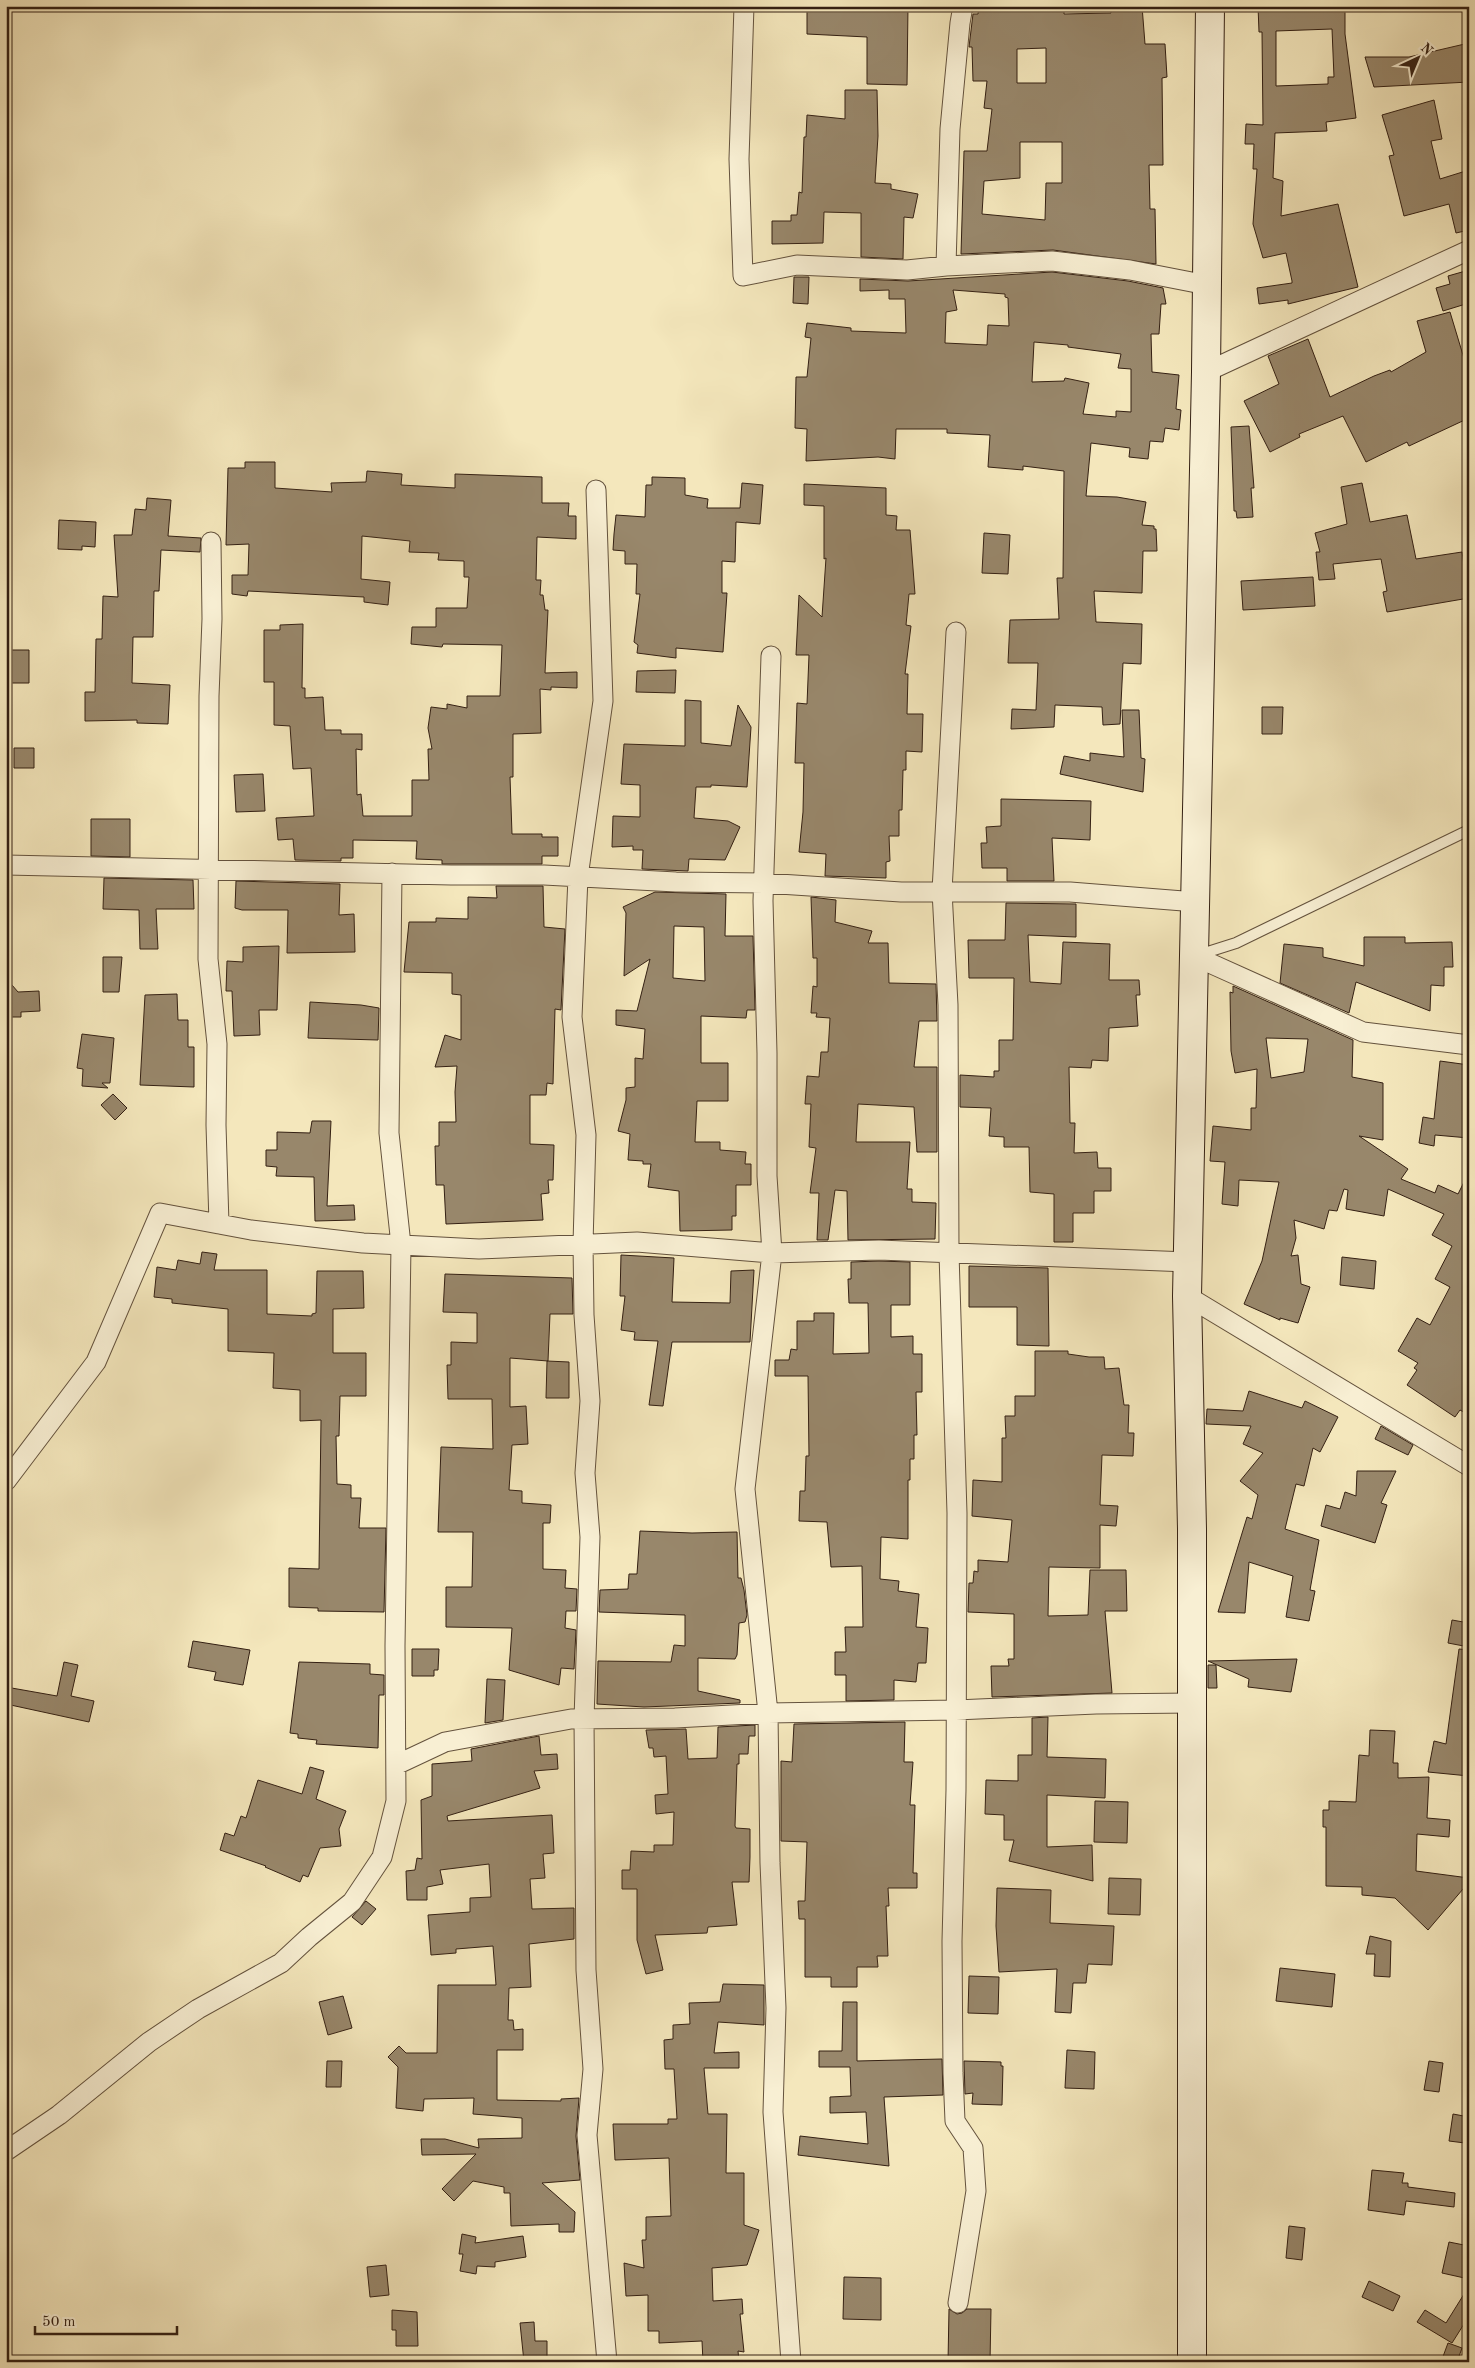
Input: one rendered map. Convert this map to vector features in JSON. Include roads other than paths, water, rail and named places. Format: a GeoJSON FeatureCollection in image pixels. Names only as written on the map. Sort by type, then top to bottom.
{"type":"FeatureCollection","features":[{"type":"Feature","properties":{"kind":"street"},"geometry":{"type":"LineString","coordinates":[[744,6],[739,159],[743,276],[797,265],[907,270],[946,266],[1052,261],[1130,270],[1206,285]]}},
{"type":"Feature","properties":{"kind":"street"},"geometry":{"type":"LineString","coordinates":[[946,266],[950,129],[963,6]]}},
{"type":"Feature","properties":{"kind":"street"},"geometry":{"type":"LineString","coordinates":[[1192,2362],[1192,1530],[1187,1296],[1206,372],[1210,6]]}},
{"type":"Feature","properties":{"kind":"street"},"geometry":{"type":"LineString","coordinates":[[1206,372],[1469,250]]}},
{"type":"Feature","properties":{"kind":"street"},"geometry":{"type":"LineString","coordinates":[[596,490],[603,701],[578,877],[572,1017],[586,1135],[584,1316],[590,1401],[585,1473],[590,1537],[584,1719],[586,1970],[593,2068],[587,2136],[607,2362]]}},
{"type":"Feature","properties":{"kind":"street"},"geometry":{"type":"LineString","coordinates":[[211,542],[212,619],[209,696],[210,870],[208,958],[217,1044],[216,1125],[219,1224]]}},
{"type":"Feature","properties":{"kind":"street"},"geometry":{"type":"LineString","coordinates":[[956,632],[942,891],[948,1006],[949,1253],[957,1512],[952,1941],[953,2073],[955,2121],[973,2148],[976,2191],[958,2304]]}},
{"type":"Feature","properties":{"kind":"street"},"geometry":{"type":"LineString","coordinates":[[771,656],[764,883],[767,1176],[772,1253],[745,1489],[768,1713],[770,1863],[776,2008],[773,2112],[791,2362]]}},
{"type":"Feature","properties":{"kind":"street"},"geometry":{"type":"LineString","coordinates":[[6,865],[578,877],[676,882],[764,883],[901,892],[1070,892],[1196,902]]}},
{"type":"Feature","properties":{"kind":"street"},"geometry":{"type":"LineString","coordinates":[[6,2151],[59,2115],[149,2042],[198,2009],[281,1963],[352,1902],[382,1857],[396,1801],[401,1245],[389,1133],[392,874]]}},
{"type":"Feature","properties":{"kind":"street"},"geometry":{"type":"LineString","coordinates":[[1194,956],[1363,1032],[1469,1045]]}},
{"type":"Feature","properties":{"kind":"street"},"geometry":{"type":"LineString","coordinates":[[6,1481],[96,1362],[160,1213],[251,1230],[401,1245],[479,1249],[637,1242],[772,1253],[878,1250],[1188,1262]]}},
{"type":"Feature","properties":{"kind":"street"},"geometry":{"type":"LineString","coordinates":[[1187,1296],[1469,1466]]}},
{"type":"Feature","properties":{"kind":"street"},"geometry":{"type":"LineString","coordinates":[[396,1765],[445,1742],[571,1719],[675,1718],[768,1713],[1192,1703]]}},
{"type":"Feature","properties":{"kind":"lane"},"geometry":{"type":"LineString","coordinates":[[1194,956],[1236,943],[1469,830]]}}]}
